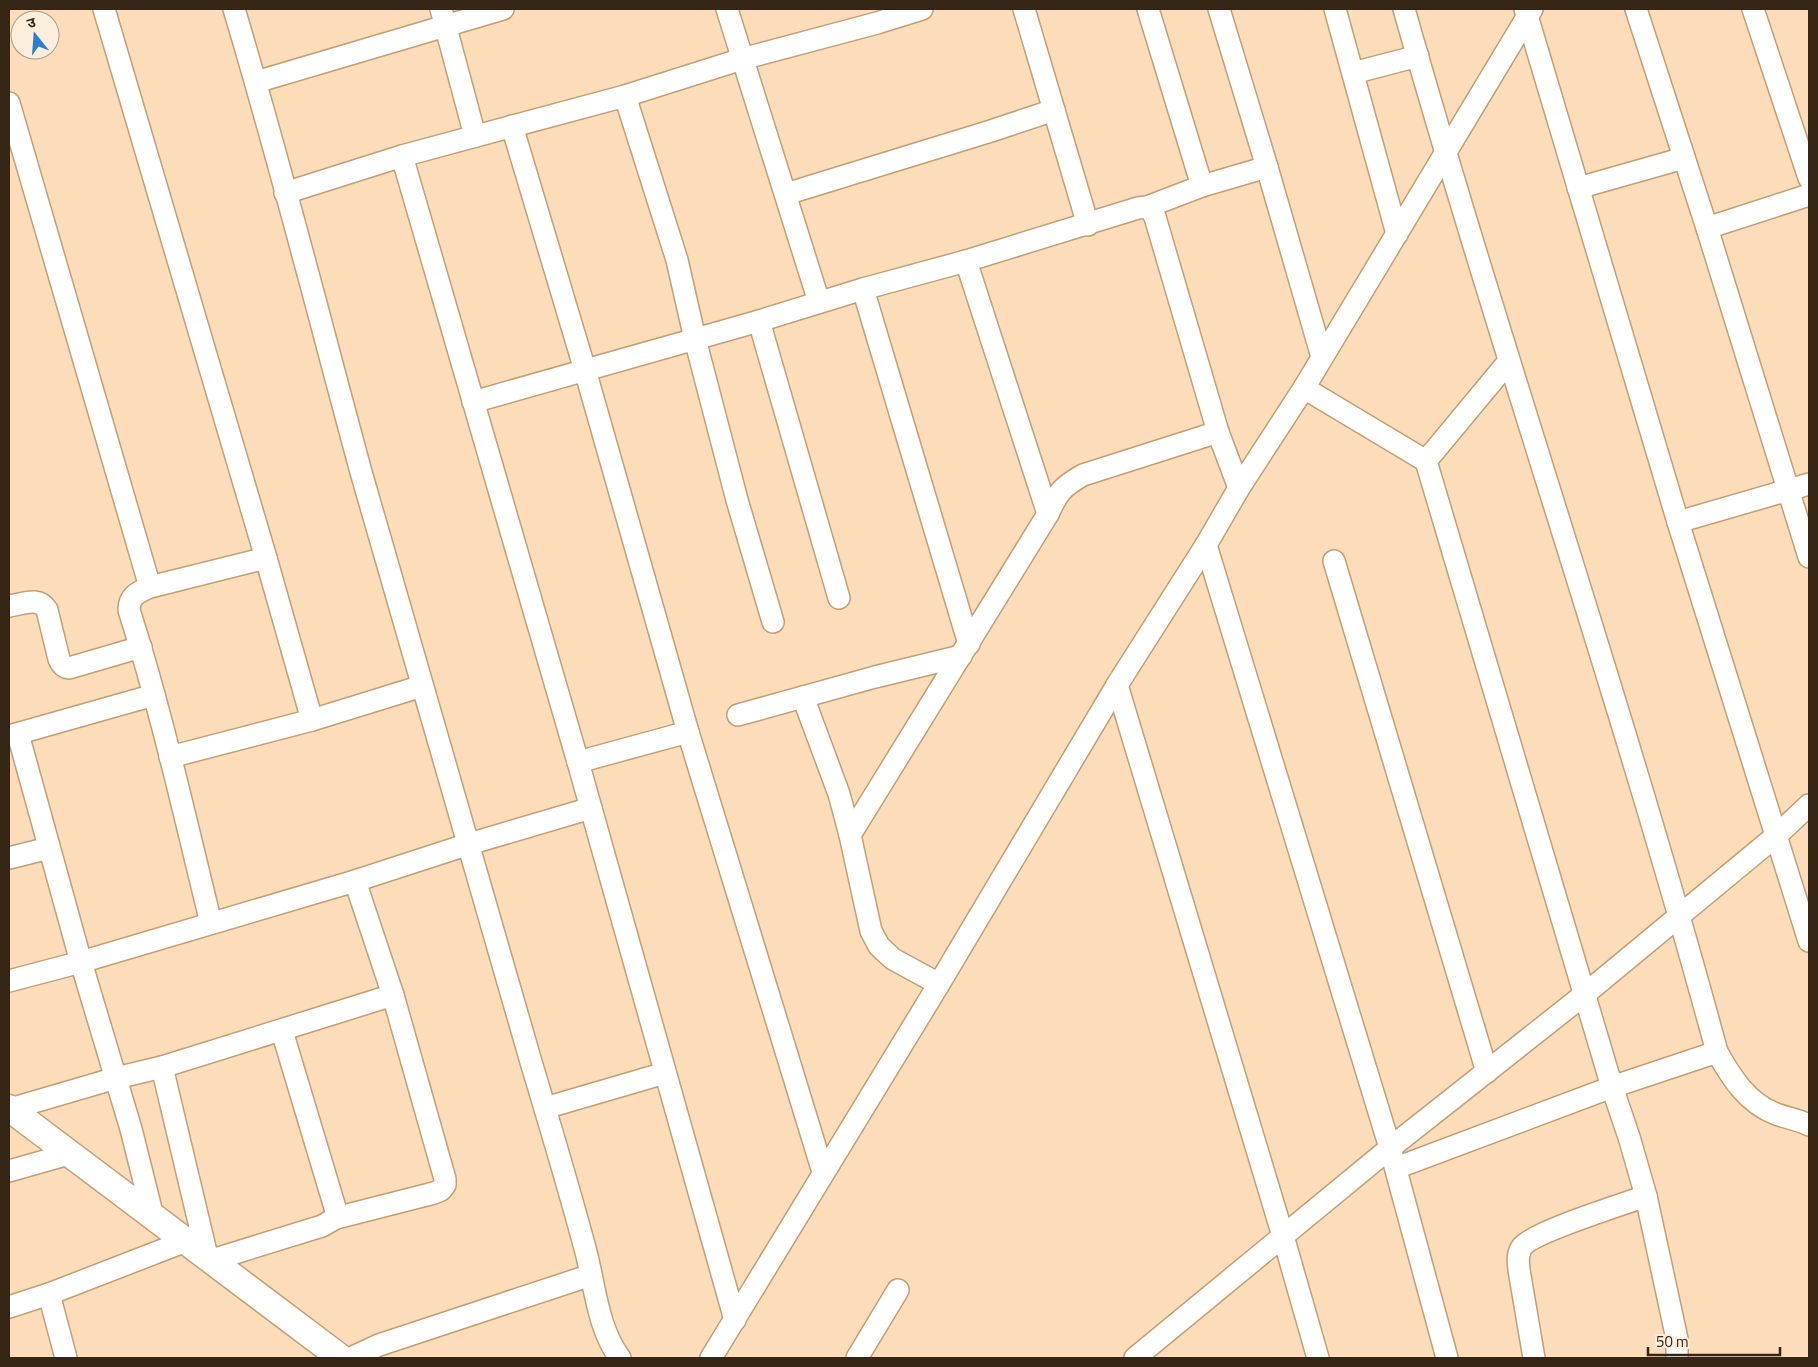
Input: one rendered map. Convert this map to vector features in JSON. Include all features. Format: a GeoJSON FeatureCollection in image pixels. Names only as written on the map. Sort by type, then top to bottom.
{"type":"FeatureCollection","features":[{"type":"Feature","properties":{"kind":"street"},"geometry":{"type":"LineString","coordinates":[[104,9],[312,720]]}},
{"type":"Feature","properties":{"kind":"street"},"geometry":{"type":"LineString","coordinates":[[234,9],[256,82],[422,686],[545,1108],[605,1331],[620,1358]]}},
{"type":"Feature","properties":{"kind":"street"},"geometry":{"type":"LineString","coordinates":[[256,82],[443,17],[504,9]]}},
{"type":"Feature","properties":{"kind":"street"},"geometry":{"type":"LineString","coordinates":[[727,9],[820,302]]}},
{"type":"Feature","properties":{"kind":"street"},"geometry":{"type":"LineString","coordinates":[[285,193],[402,156],[624,96],[875,16],[922,9]]}},
{"type":"Feature","properties":{"kind":"street"},"geometry":{"type":"LineString","coordinates":[[1024,9],[1088,225]]}},
{"type":"Feature","properties":{"kind":"street"},"geometry":{"type":"LineString","coordinates":[[1148,9],[1202,186]]}},
{"type":"Feature","properties":{"kind":"street"},"geometry":{"type":"LineString","coordinates":[[1220,9],[1322,357]]}},
{"type":"Feature","properties":{"kind":"street"},"geometry":{"type":"LineString","coordinates":[[1335,9],[1397,234]]}},
{"type":"Feature","properties":{"kind":"street"},"geometry":{"type":"LineString","coordinates":[[1404,9],[1445,154],[1680,914],[1717,1052],[1731,1076],[1756,1103],[1774,1113],[1803,1122],[1809,1126]]}},
{"type":"Feature","properties":{"kind":"street"},"geometry":{"type":"LineString","coordinates":[[1636,9],[1707,228],[1809,557]]}},
{"type":"Feature","properties":{"kind":"street"},"geometry":{"type":"LineString","coordinates":[[1753,9],[1809,178]]}},
{"type":"Feature","properties":{"kind":"street"},"geometry":{"type":"LineString","coordinates":[[711,1358],[1117,686],[1206,545],[1239,488],[1304,388],[1445,154],[1528,11]]}},
{"type":"Feature","properties":{"kind":"street"},"geometry":{"type":"LineString","coordinates":[[1528,11],[1578,188],[1678,522],[1809,941]]}},
{"type":"Feature","properties":{"kind":"street"},"geometry":{"type":"LineString","coordinates":[[443,17],[475,136]]}},
{"type":"Feature","properties":{"kind":"street"},"geometry":{"type":"LineString","coordinates":[[1353,73],[1418,56]]}},
{"type":"Feature","properties":{"kind":"street"},"geometry":{"type":"LineString","coordinates":[[624,96],[677,260],[737,500],[773,622]]}},
{"type":"Feature","properties":{"kind":"street"},"geometry":{"type":"LineString","coordinates":[[9,103],[150,587]]}},
{"type":"Feature","properties":{"kind":"street"},"geometry":{"type":"LineString","coordinates":[[786,194],[1054,110]]}},
{"type":"Feature","properties":{"kind":"street"},"geometry":{"type":"LineString","coordinates":[[512,126],[585,370],[688,732],[823,1172]]}},
{"type":"Feature","properties":{"kind":"street"},"geometry":{"type":"LineString","coordinates":[[402,156],[578,762],[735,1320]]}},
{"type":"Feature","properties":{"kind":"street"},"geometry":{"type":"LineString","coordinates":[[1578,188],[1684,158]]}},
{"type":"Feature","properties":{"kind":"street"},"geometry":{"type":"LineString","coordinates":[[473,402],[1088,225],[1138,208],[1147,207],[1202,186],[1267,167]]}},
{"type":"Feature","properties":{"kind":"street"},"geometry":{"type":"LineString","coordinates":[[1707,228],[1809,195]]}},
{"type":"Feature","properties":{"kind":"street"},"geometry":{"type":"LineString","coordinates":[[1147,207],[1152,210],[1155,217],[1218,432],[1239,488]]}},
{"type":"Feature","properties":{"kind":"street"},"geometry":{"type":"LineString","coordinates":[[966,261],[1048,514]]}},
{"type":"Feature","properties":{"kind":"street"},"geometry":{"type":"LineString","coordinates":[[863,289],[965,650]]}},
{"type":"Feature","properties":{"kind":"street"},"geometry":{"type":"LineString","coordinates":[[759,321],[839,598]]}},
{"type":"Feature","properties":{"kind":"street"},"geometry":{"type":"LineString","coordinates":[[1426,462],[1509,361]]}},
{"type":"Feature","properties":{"kind":"street"},"geometry":{"type":"LineString","coordinates":[[1304,388],[1426,462],[1646,1196],[1677,1339],[1677,1358]]}},
{"type":"Feature","properties":{"kind":"street"},"geometry":{"type":"LineString","coordinates":[[850,834],[965,650],[1048,514],[1057,495],[1067,485],[1083,475],[1218,432]]}},
{"type":"Feature","properties":{"kind":"street"},"geometry":{"type":"LineString","coordinates":[[1678,522],[1809,484]]}},
{"type":"Feature","properties":{"kind":"street"},"geometry":{"type":"LineString","coordinates":[[1206,545],[1393,1158],[1447,1358]]}},
{"type":"Feature","properties":{"kind":"street"},"geometry":{"type":"LineString","coordinates":[[211,923],[170,757],[141,647],[129,610],[129,604],[134,596],[150,587],[266,558]]}},
{"type":"Feature","properties":{"kind":"street"},"geometry":{"type":"LineString","coordinates":[[1334,561],[1487,1072]]}},
{"type":"Feature","properties":{"kind":"street"},"geometry":{"type":"LineString","coordinates":[[9,606],[34,602],[44,604],[59,659],[65,668],[91,663],[141,647]]}},
{"type":"Feature","properties":{"kind":"street"},"geometry":{"type":"LineString","coordinates":[[738,715],[965,650]]}},
{"type":"Feature","properties":{"kind":"street"},"geometry":{"type":"LineString","coordinates":[[170,757],[312,720],[422,686]]}},
{"type":"Feature","properties":{"kind":"street"},"geometry":{"type":"LineString","coordinates":[[1117,686],[1318,1358]]}},
{"type":"Feature","properties":{"kind":"street"},"geometry":{"type":"LineString","coordinates":[[153,1218],[131,1129],[49,848],[13,735],[154,695]]}},
{"type":"Feature","properties":{"kind":"street"},"geometry":{"type":"LineString","coordinates":[[803,697],[839,794],[850,834],[871,931],[879,946],[893,958],[938,984]]}},
{"type":"Feature","properties":{"kind":"street"},"geometry":{"type":"LineString","coordinates":[[578,762],[688,732]]}},
{"type":"Feature","properties":{"kind":"street"},"geometry":{"type":"LineString","coordinates":[[1142,1355],[1283,1236],[1393,1158],[1487,1072],[1777,835],[1809,805]]}},
{"type":"Feature","properties":{"kind":"street"},"geometry":{"type":"LineString","coordinates":[[9,981],[81,962],[355,881],[469,844],[590,808]]}},
{"type":"Feature","properties":{"kind":"street"},"geometry":{"type":"LineString","coordinates":[[9,858],[49,848]]}},
{"type":"Feature","properties":{"kind":"street"},"geometry":{"type":"LineString","coordinates":[[9,1307],[49,1294],[202,1253],[322,1226],[336,1218],[441,1190],[445,1185],[446,1179],[392,995],[355,881]]}},
{"type":"Feature","properties":{"kind":"street"},"geometry":{"type":"LineString","coordinates":[[9,1108],[162,1067],[392,995]]}},
{"type":"Feature","properties":{"kind":"street"},"geometry":{"type":"LineString","coordinates":[[282,1031],[336,1210],[336,1218]]}},
{"type":"Feature","properties":{"kind":"street"},"geometry":{"type":"LineString","coordinates":[[1393,1158],[1717,1052]]}},
{"type":"Feature","properties":{"kind":"street"},"geometry":{"type":"LineString","coordinates":[[162,1067],[202,1253]]}},
{"type":"Feature","properties":{"kind":"street"},"geometry":{"type":"LineString","coordinates":[[545,1108],[665,1073]]}},
{"type":"Feature","properties":{"kind":"street"},"geometry":{"type":"LineString","coordinates":[[9,1108],[341,1358]]}},
{"type":"Feature","properties":{"kind":"street"},"geometry":{"type":"LineString","coordinates":[[9,1171],[69,1154]]}},
{"type":"Feature","properties":{"kind":"street"},"geometry":{"type":"LineString","coordinates":[[1534,1358],[1518,1258],[1522,1247],[1544,1233],[1646,1196]]}},
{"type":"Feature","properties":{"kind":"street"},"geometry":{"type":"LineString","coordinates":[[351,1358],[379,1345],[591,1275]]}},
{"type":"Feature","properties":{"kind":"street"},"geometry":{"type":"LineString","coordinates":[[857,1358],[898,1290]]}},
{"type":"Feature","properties":{"kind":"street"},"geometry":{"type":"LineString","coordinates":[[49,1294],[66,1358]]}}]}
